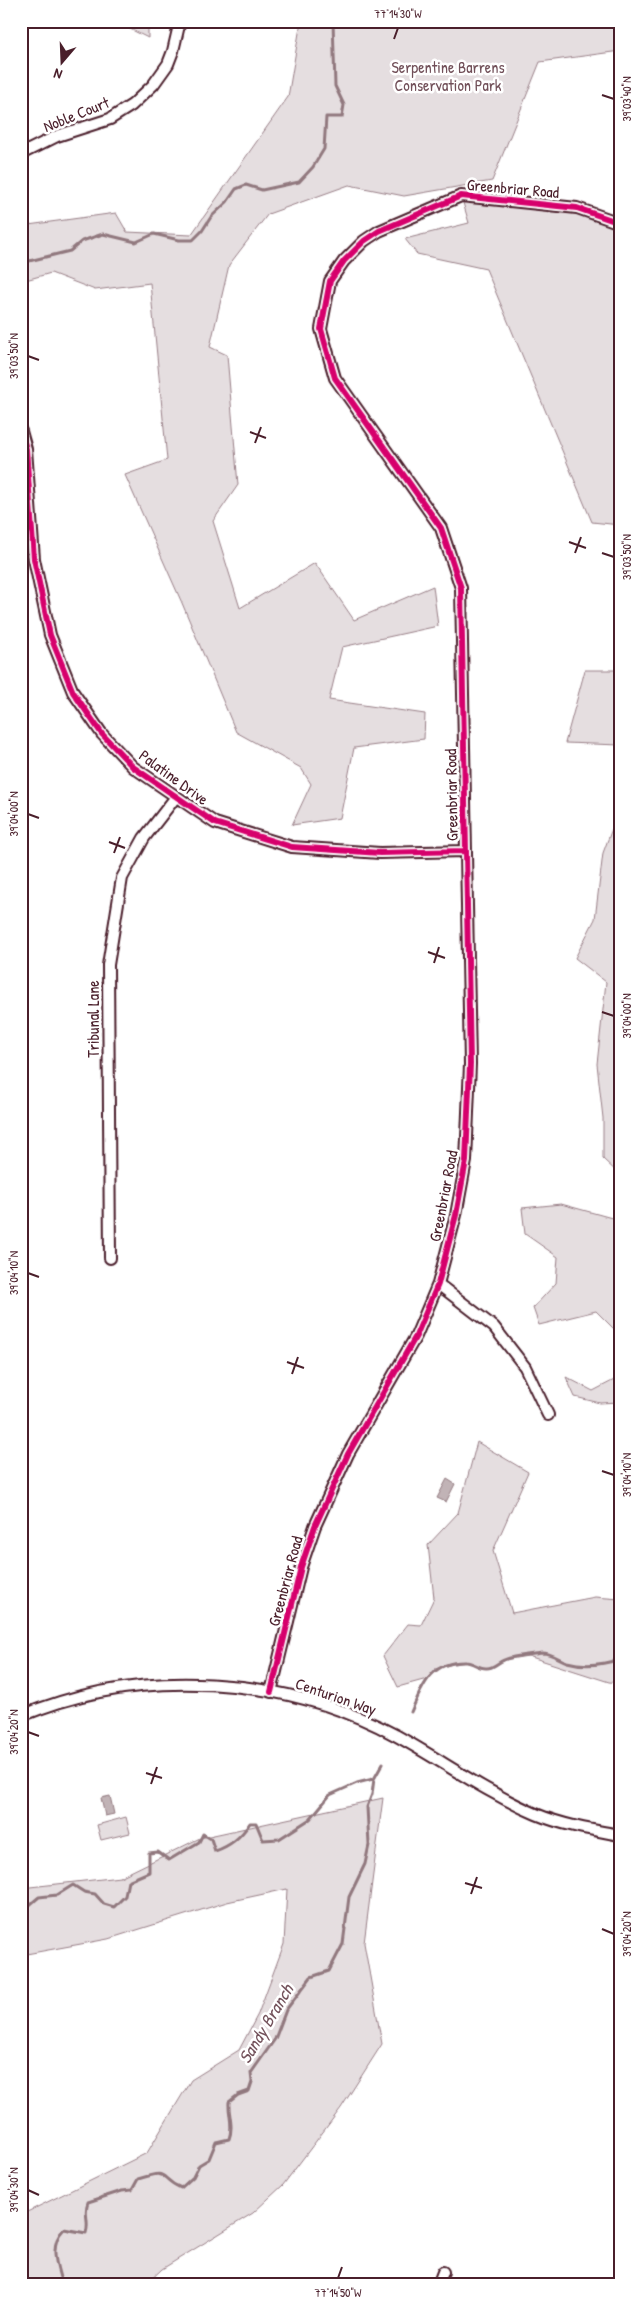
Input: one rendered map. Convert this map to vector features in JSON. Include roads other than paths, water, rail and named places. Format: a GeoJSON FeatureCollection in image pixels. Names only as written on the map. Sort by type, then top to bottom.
{"type":"FeatureCollection","features":[{"type":"Feature","properties":{"kind":"street","name":"Noble Court"},"geometry":{"type":"LineString","coordinates":[[21,154],[57,136],[110,119],[132,105],[153,85],[168,64],[180,21]]}},
{"type":"Feature","properties":{"kind":"street","name":"Greenbriar Road"},"geometry":{"type":"LineString","coordinates":[[272,1692],[301,1567],[315,1526],[348,1454],[416,1336],[438,1284],[456,1215],[466,1161],[470,1064],[461,588],[441,528],[335,378],[321,329],[330,281],[344,261],[364,241],[379,231],[461,196],[577,208],[620,223]]}},
{"type":"Feature","properties":{"kind":"street","name":"Palatine Drive"},"geometry":{"type":"LineString","coordinates":[[21,431],[26,449],[34,559],[50,635],[73,692],[102,734],[134,767],[175,798],[215,823],[292,847],[380,853],[465,851]]}},
{"type":"Feature","properties":{"kind":"street","name":"Tribunal Lane"},"geometry":{"type":"LineString","coordinates":[[110,1258],[108,965],[122,878],[144,838],[175,798]]}},
{"type":"Feature","properties":{"kind":"street"},"geometry":{"type":"LineString","coordinates":[[438,1284],[494,1327],[525,1367],[548,1415]]}},
{"type":"Feature","properties":{"kind":"street","name":"Centurion Way"},"geometry":{"type":"LineString","coordinates":[[21,1716],[86,1696],[155,1685],[219,1685],[272,1692],[343,1711],[372,1724],[397,1736],[507,1800],[538,1815],[583,1828],[620,1835]]}},
{"type":"Feature","properties":{"kind":"street"},"geometry":{"type":"LineString","coordinates":[[438,2285],[442,2272]]}},
{"type":"Feature","properties":{"kind":"waterway"},"geometry":{"type":"LineString","coordinates":[[21,263],[70,251],[82,241],[103,234],[136,242],[154,234],[179,240],[193,240],[236,189],[246,185],[262,190],[299,182],[313,167],[324,149],[326,117],[342,117],[344,105],[335,86],[333,21]]}},
{"type":"Feature","properties":{"kind":"waterway","name":"Sandy Branch"},"geometry":{"type":"LineString","coordinates":[[411,1712],[424,1684],[430,1676],[436,1670],[454,1663],[469,1662],[489,1668],[508,1658],[542,1653],[552,1655],[567,1662],[587,1665],[607,1663],[620,1659]]}},
{"type":"Feature","properties":{"kind":"waterway","name":"Sandy Branch"},"geometry":{"type":"LineString","coordinates":[[62,2285],[55,2256],[56,2242],[64,2229],[86,2233],[88,2202],[122,2191],[132,2190],[138,2179],[156,2174],[160,2174],[181,2188],[193,2177],[199,2165],[209,2159],[216,2142],[229,2139],[231,2129],[229,2102],[238,2095],[249,2091],[252,2082],[251,2073],[275,2039],[286,2010],[311,1977],[329,1971],[343,1944],[349,1897],[365,1864],[369,1845],[367,1807],[372,1794],[374,1779],[383,1763]]}},
{"type":"Feature","properties":{"kind":"waterway"},"geometry":{"type":"LineString","coordinates":[[21,1917],[26,1908],[39,1897],[57,1895],[73,1885],[84,1892],[95,1894],[104,1904],[114,1907],[125,1896],[128,1881],[149,1872],[149,1853],[158,1852],[169,1860],[199,1842],[203,1834],[211,1839],[215,1851],[235,1840],[250,1823],[256,1823],[263,1840],[279,1839],[310,1819],[330,1795],[357,1783],[373,1779]]}},
{"type":"Feature","properties":{"kind":"park label","name":"Serpentine Barrens Conservation Park"},"geometry":{"type":"Point","coordinates":[448,76]}}]}
